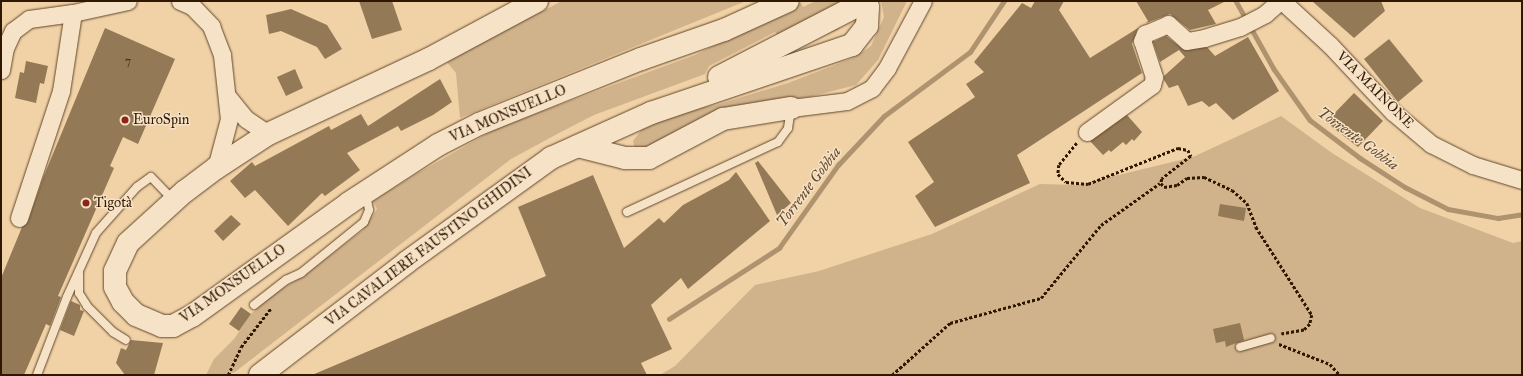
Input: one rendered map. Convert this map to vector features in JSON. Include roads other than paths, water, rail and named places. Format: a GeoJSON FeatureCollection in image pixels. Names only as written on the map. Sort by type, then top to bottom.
{"type":"FeatureCollection","features":[{"type":"Feature","properties":{"kind":"main road","name":"VIA MONSUELLO"},"geometry":{"type":"LineString","coordinates":[[537,1],[429,58],[268,134],[216,168],[174,201],[128,243],[115,271],[115,287],[123,302],[136,314],[162,326],[172,326],[192,316],[366,192],[438,145],[479,124],[641,60],[724,30],[788,1]]}},
{"type":"Feature","properties":{"kind":"main road"},"geometry":{"type":"LineString","coordinates":[[625,158],[616,146],[616,136],[614,130],[647,115],[857,5],[868,7],[867,26],[852,45],[647,115]]}},
{"type":"Feature","properties":{"kind":"main road"},"geometry":{"type":"LineString","coordinates":[[578,146],[638,160],[656,156],[723,119],[791,108]]}},
{"type":"Feature","properties":{"kind":"main road","name":"VIA CAVALIERE FAUSTINO GHIDINI"},"geometry":{"type":"LineString","coordinates":[[260,375],[531,170],[578,146],[614,130]]}},
{"type":"Feature","properties":{"kind":"street"},"geometry":{"type":"LineString","coordinates":[[1,70],[5,48],[13,31],[29,19],[128,1]]}},
{"type":"Feature","properties":{"kind":"street"},"geometry":{"type":"LineString","coordinates":[[180,1],[192,6],[211,26],[222,55],[228,97],[227,133],[216,168]]}},
{"type":"Feature","properties":{"kind":"street"},"geometry":{"type":"LineString","coordinates":[[791,108],[847,101],[872,88],[887,68],[923,1]]}},
{"type":"Feature","properties":{"kind":"street"},"geometry":{"type":"LineString","coordinates":[[1087,132],[1152,85],[1154,77],[1142,41],[1145,34],[1168,24],[1187,41],[1204,38],[1240,27],[1265,14],[1281,1]]}},
{"type":"Feature","properties":{"kind":"street","name":"VIA MAINONE"},"geometry":{"type":"LineString","coordinates":[[1281,1],[1330,45],[1393,112],[1431,144],[1473,165],[1522,180]]}},
{"type":"Feature","properties":{"kind":"street"},"geometry":{"type":"LineString","coordinates":[[19,218],[61,91],[73,12]]}},
{"type":"Feature","properties":{"kind":"street"},"geometry":{"type":"LineString","coordinates":[[228,97],[246,119],[268,134]]}},
{"type":"Feature","properties":{"kind":"lane"},"geometry":{"type":"LineString","coordinates":[[627,212],[778,142],[788,128],[791,108]]}},
{"type":"Feature","properties":{"kind":"lane"},"geometry":{"type":"LineString","coordinates":[[36,375],[96,232],[137,187],[151,177],[174,201]]}},
{"type":"Feature","properties":{"kind":"lane"},"geometry":{"type":"LineString","coordinates":[[254,305],[286,280],[301,273],[364,222],[369,210],[366,192]]}},
{"type":"Feature","properties":{"kind":"lane"},"geometry":{"type":"LineString","coordinates":[[79,270],[79,293],[87,306],[113,332],[126,340]]}},
{"type":"Feature","properties":{"kind":"lane"},"geometry":{"type":"LineString","coordinates":[[1240,347],[1271,338]]}},
{"type":"Feature","properties":{"kind":"waterway","name":"Torrente Gobbia"},"geometry":{"type":"LineString","coordinates":[[669,319],[779,248],[838,165],[884,116],[970,52],[1004,1]]}},
{"type":"Feature","properties":{"kind":"waterway","name":"Torrente Gobbia"},"geometry":{"type":"LineString","coordinates":[[1236,1],[1274,69],[1310,120],[1360,158],[1405,187],[1448,209],[1498,218],[1522,214]]}},
{"type":"Feature","properties":{"kind":"place","name":"EuroSpin"},"geometry":{"type":"Point","coordinates":[125,120]}},
{"type":"Feature","properties":{"kind":"place","name":"Tigotà"},"geometry":{"type":"Point","coordinates":[86,203]}}]}
